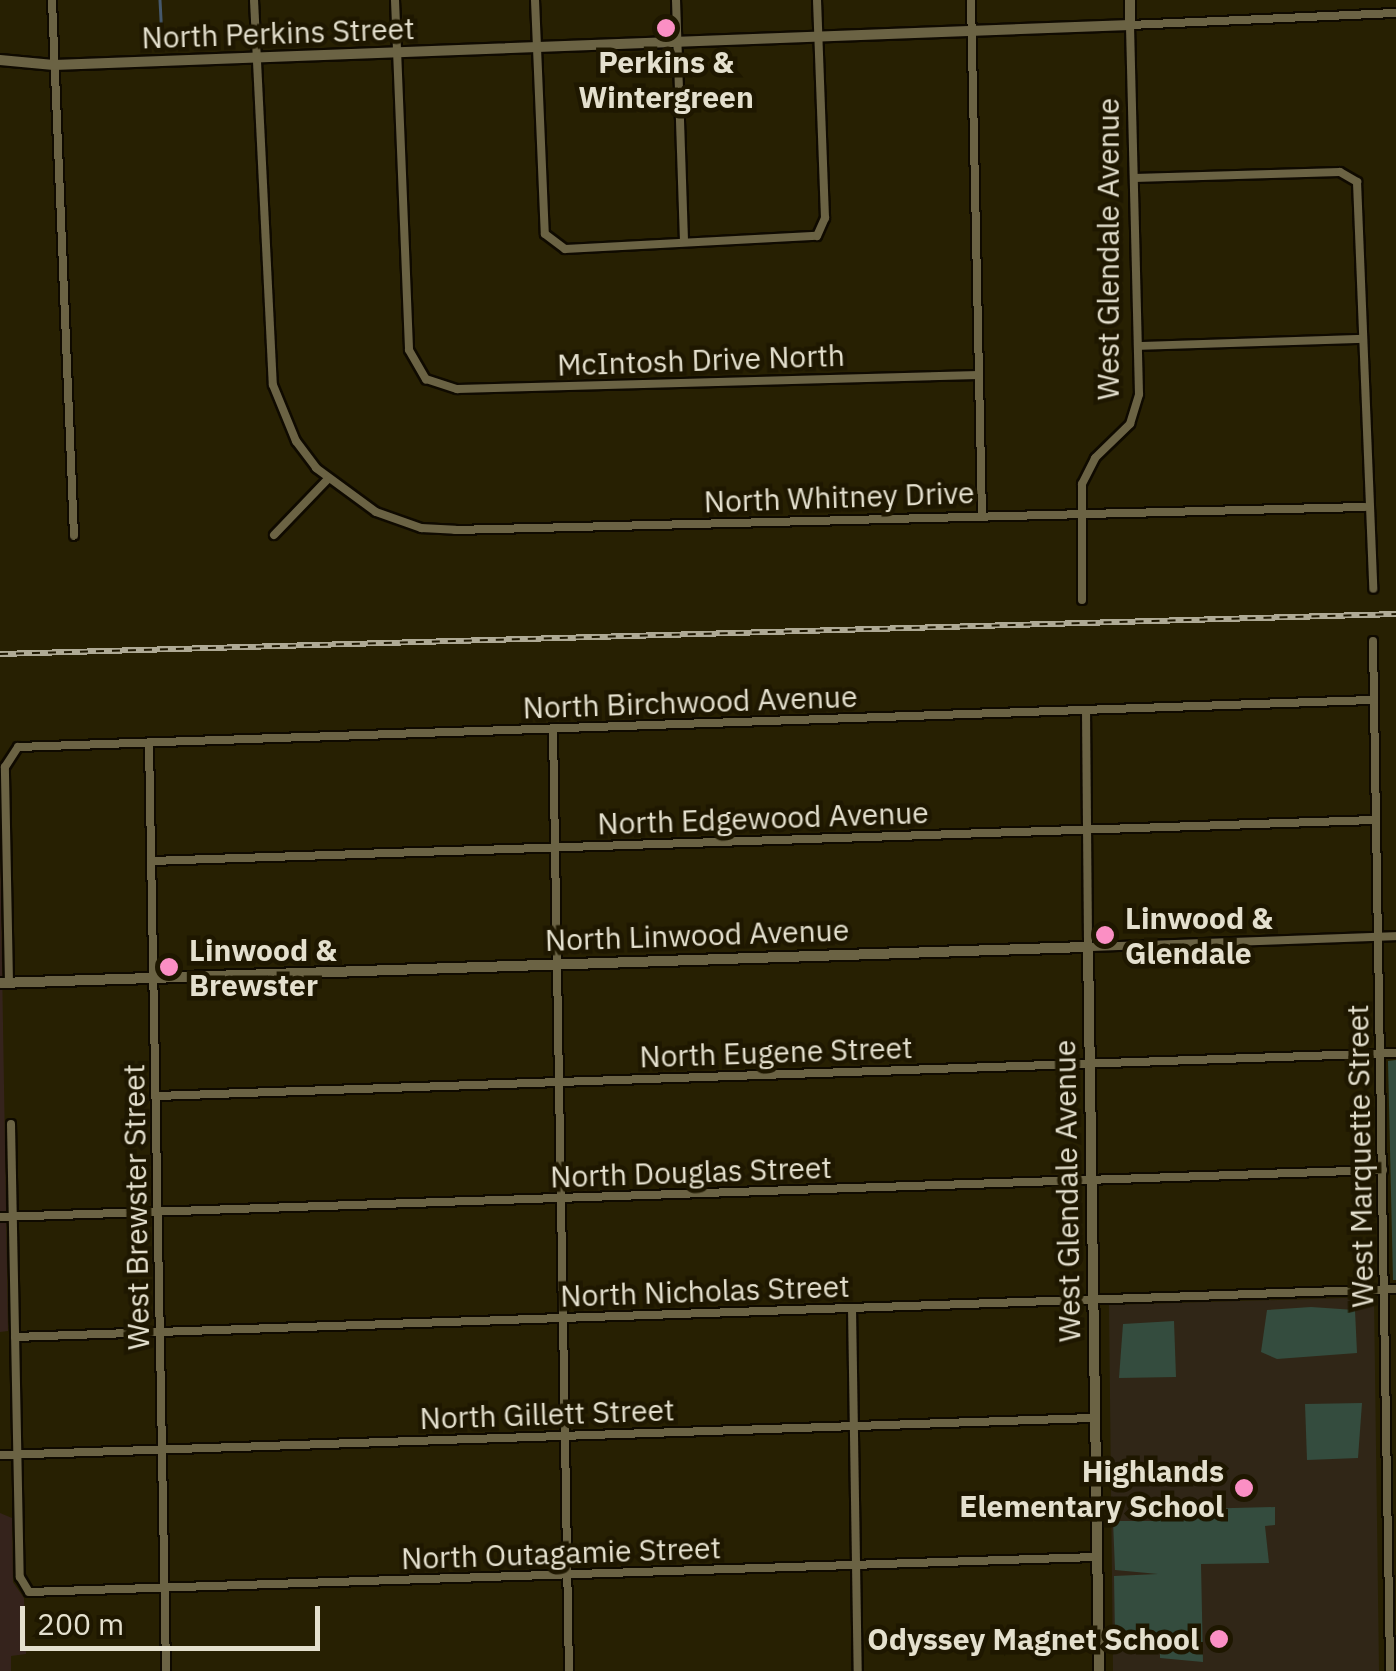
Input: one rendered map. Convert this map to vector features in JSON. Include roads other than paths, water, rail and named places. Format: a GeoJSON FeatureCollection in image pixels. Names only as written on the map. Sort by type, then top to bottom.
{"type":"FeatureCollection","features":[{"type":"Feature","properties":{"kind":"street"},"geometry":{"type":"LineString","coordinates":[[52,0],[74,536]]}},
{"type":"Feature","properties":{"kind":"street","name":"North Whitney Drive"},"geometry":{"type":"LineString","coordinates":[[254,0],[270,369],[296,441],[327,480],[376,512],[438,530],[1365,507]]}},
{"type":"Feature","properties":{"kind":"street"},"geometry":{"type":"LineString","coordinates":[[395,0],[397,54]]}},
{"type":"Feature","properties":{"kind":"street"},"geometry":{"type":"LineString","coordinates":[[535,0],[550,244],[810,238],[822,231],[817,0]]}},
{"type":"Feature","properties":{"kind":"street"},"geometry":{"type":"LineString","coordinates":[[676,0],[684,242]]}},
{"type":"Feature","properties":{"kind":"street"},"geometry":{"type":"LineString","coordinates":[[971,0],[982,516]]}},
{"type":"Feature","properties":{"kind":"street","name":"West Glendale Avenue"},"geometry":{"type":"LineString","coordinates":[[1082,600],[1081,514],[1090,467],[1135,414],[1138,346],[1130,0]]}},
{"type":"Feature","properties":{"kind":"street"},"geometry":{"type":"LineString","coordinates":[[1130,24],[1396,14]]}},
{"type":"Feature","properties":{"kind":"street","name":"North Perkins Street"},"geometry":{"type":"LineString","coordinates":[[0,60],[54,66],[1130,24]]}},
{"type":"Feature","properties":{"kind":"street","name":"McIntosh Drive North"},"geometry":{"type":"LineString","coordinates":[[397,54],[409,350],[426,379],[446,388],[494,388],[979,375]]}},
{"type":"Feature","properties":{"kind":"street"},"geometry":{"type":"LineString","coordinates":[[1134,178],[1352,175],[1362,339],[1365,507],[1373,589]]}},
{"type":"Feature","properties":{"kind":"street"},"geometry":{"type":"LineString","coordinates":[[1138,346],[1362,339]]}},
{"type":"Feature","properties":{"kind":"street"},"geometry":{"type":"LineString","coordinates":[[274,535],[327,480]]}},
{"type":"Feature","properties":{"kind":"street","name":"West Marquette Street"},"geometry":{"type":"LineString","coordinates":[[1373,641],[1384,1290],[1391,1436],[1390,1671]]}},
{"type":"Feature","properties":{"kind":"street","name":"North Birchwood Avenue"},"geometry":{"type":"LineString","coordinates":[[5,983],[9,752],[149,743],[1374,700]]}},
{"type":"Feature","properties":{"kind":"street","name":"West Glendale Avenue"},"geometry":{"type":"LineString","coordinates":[[1086,711],[1099,1671]]}},
{"type":"Feature","properties":{"kind":"street"},"geometry":{"type":"LineString","coordinates":[[553,729],[569,1671]]}},
{"type":"Feature","properties":{"kind":"street","name":"West Brewster Street"},"geometry":{"type":"LineString","coordinates":[[149,743],[166,1671]]}},
{"type":"Feature","properties":{"kind":"street","name":"North Edgewood Avenue"},"geometry":{"type":"LineString","coordinates":[[152,861],[1376,820]]}},
{"type":"Feature","properties":{"kind":"street","name":"North Linwood Avenue"},"geometry":{"type":"LineString","coordinates":[[5,983],[1396,936]]}},
{"type":"Feature","properties":{"kind":"street","name":"North Eugene Street"},"geometry":{"type":"LineString","coordinates":[[156,1096],[1396,1052]]}},
{"type":"Feature","properties":{"kind":"street"},"geometry":{"type":"LineString","coordinates":[[11,1124],[18,1454]]}},
{"type":"Feature","properties":{"kind":"street","name":"North Douglas Street"},"geometry":{"type":"LineString","coordinates":[[0,1217],[1382,1170]]}},
{"type":"Feature","properties":{"kind":"street","name":"North Nicholas Street"},"geometry":{"type":"LineString","coordinates":[[15,1336],[1396,1289]]}},
{"type":"Feature","properties":{"kind":"street"},"geometry":{"type":"LineString","coordinates":[[852,1308],[858,1671]]}},
{"type":"Feature","properties":{"kind":"street","name":"North Gillett Street"},"geometry":{"type":"LineString","coordinates":[[0,1455],[1095,1418]]}},
{"type":"Feature","properties":{"kind":"street","name":"North Outagamie Street"},"geometry":{"type":"LineString","coordinates":[[18,1454],[20,1577],[26,1590],[164,1589],[1098,1558]]}},
{"type":"Feature","properties":{"kind":"waterway"},"geometry":{"type":"LineString","coordinates":[[160,0],[162,37]]}},
{"type":"Feature","properties":{"kind":"railway"},"geometry":{"type":"LineString","coordinates":[[0,654],[1396,614]]}},
{"type":"Feature","properties":{"kind":"place","name":"Perkins & Wintergreen"},"geometry":{"type":"Point","coordinates":[666,28]}},
{"type":"Feature","properties":{"kind":"place","name":"Linwood & Glendale"},"geometry":{"type":"Point","coordinates":[1105,935]}},
{"type":"Feature","properties":{"kind":"place","name":"Linwood & Brewster"},"geometry":{"type":"Point","coordinates":[169,967]}},
{"type":"Feature","properties":{"kind":"place","name":"Highlands Elementary School"},"geometry":{"type":"Point","coordinates":[1244,1488]}},
{"type":"Feature","properties":{"kind":"place","name":"Odyssey Magnet School"},"geometry":{"type":"Point","coordinates":[1219,1639]}}]}
